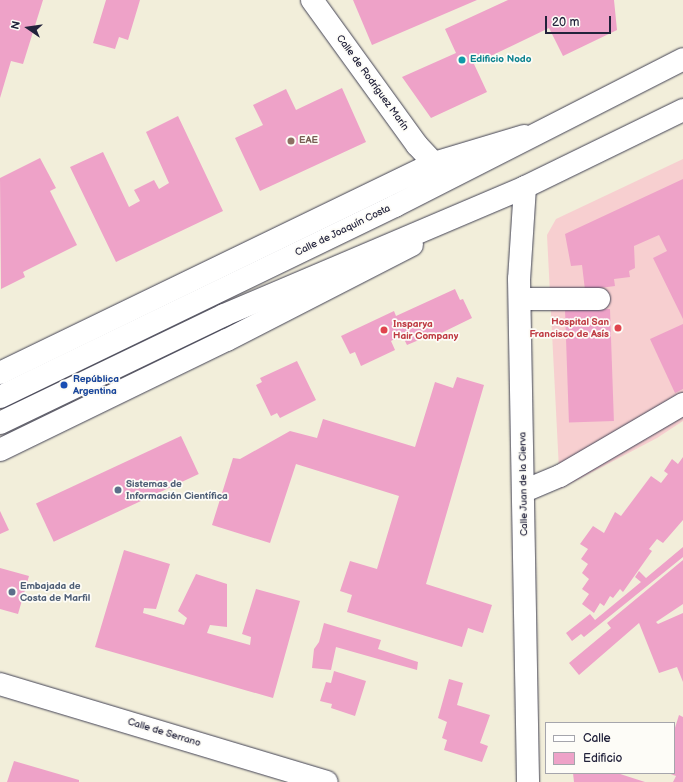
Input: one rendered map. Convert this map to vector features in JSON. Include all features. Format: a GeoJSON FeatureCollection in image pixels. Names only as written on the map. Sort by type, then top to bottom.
{"type":"FeatureCollection","features":[{"type":"Feature","properties":{"kind":"street","name":"Calle de Rodríguez Marín"},"geometry":{"type":"LineString","coordinates":[[312,0],[417,145],[434,163]]}},
{"type":"Feature","properties":{"kind":"street","name":"Calle de Joaquín Costa"},"geometry":{"type":"LineString","coordinates":[[0,397],[395,206],[683,59]]}},
{"type":"Feature","properties":{"kind":"street"},"geometry":{"type":"LineString","coordinates":[[0,450],[227,340],[525,187],[683,110]]}},
{"type":"Feature","properties":{"kind":"street"},"geometry":{"type":"LineString","coordinates":[[0,373],[434,163],[492,144],[542,131]]}},
{"type":"Feature","properties":{"kind":"street"},"geometry":{"type":"LineString","coordinates":[[0,423],[224,315],[525,187]]}},
{"type":"Feature","properties":{"kind":"street","name":"Calle Juan de la Cierva"},"geometry":{"type":"LineString","coordinates":[[525,187],[519,279],[521,299],[528,782]]}},
{"type":"Feature","properties":{"kind":"street"},"geometry":{"type":"LineString","coordinates":[[521,299],[598,299]]}},
{"type":"Feature","properties":{"kind":"street"},"geometry":{"type":"LineString","coordinates":[[524,491],[560,476],[683,404]]}},
{"type":"Feature","properties":{"kind":"street","name":"Calle de Serrano"},"geometry":{"type":"LineString","coordinates":[[0,684],[327,782]]}},
{"type":"Feature","properties":{"kind":"shaded area","name":"Hospital San Francisco de Asís"},"geometry":{"type":"Polygon","coordinates":[[[683,159],[683,421],[657,438],[560,489],[547,235],[556,219],[683,159]]]}},
{"type":"Feature","properties":{"kind":"building"},"geometry":{"type":"Polygon","coordinates":[[[0,0],[43,0],[23,64],[11,61],[0,98],[0,0]]]}},
{"type":"Feature","properties":{"kind":"building"},"geometry":{"type":"Polygon","coordinates":[[[106,0],[140,0],[128,40],[119,37],[115,49],[93,43],[106,0]]]}},
{"type":"Feature","properties":{"kind":"building"},"geometry":{"type":"Polygon","coordinates":[[[353,0],[477,0],[372,45],[353,0]]]}},
{"type":"Feature","properties":{"kind":"building","name":"Edificio Nodo"},"geometry":{"type":"Polygon","coordinates":[[[508,0],[614,0],[617,30],[563,56],[549,28],[474,64],[487,92],[431,118],[402,77],[456,53],[445,29],[508,0]]]}},
{"type":"Feature","properties":{"kind":"building"},"geometry":{"type":"Polygon","coordinates":[[[342,88],[366,142],[260,191],[235,138],[263,125],[253,105],[286,89],[296,110],[342,88]]]}},
{"type":"Feature","properties":{"kind":"building"},"geometry":{"type":"Polygon","coordinates":[[[178,116],[223,211],[116,262],[70,167],[103,152],[129,207],[140,201],[134,190],[154,180],[159,189],[169,183],[146,132],[178,116]]]}},
{"type":"Feature","properties":{"kind":"building"},"geometry":{"type":"Polygon","coordinates":[[[40,158],[56,188],[50,191],[77,245],[23,272],[25,277],[1,289],[0,178],[40,158]]]}},
{"type":"Feature","properties":{"kind":"building"},"geometry":{"type":"Polygon","coordinates":[[[683,179],[683,319],[653,258],[667,251],[659,235],[634,246],[635,268],[629,271],[630,277],[614,279],[615,286],[585,290],[582,265],[571,266],[565,234],[683,179]]]}},
{"type":"Feature","properties":{"kind":"building"},"geometry":{"type":"Polygon","coordinates":[[[455,289],[460,300],[463,299],[472,318],[427,340],[426,337],[407,345],[402,335],[391,341],[395,350],[361,366],[355,352],[350,354],[341,336],[394,311],[396,316],[455,289]]]}},
{"type":"Feature","properties":{"kind":"building"},"geometry":{"type":"Polygon","coordinates":[[[610,309],[614,421],[569,423],[565,311],[610,309]]]}},
{"type":"Feature","properties":{"kind":"building"},"geometry":{"type":"Polygon","coordinates":[[[683,324],[683,389],[675,393],[650,339],[683,324]]]}},
{"type":"Feature","properties":{"kind":"building"},"geometry":{"type":"Polygon","coordinates":[[[297,361],[316,400],[280,418],[277,413],[271,416],[256,385],[262,382],[260,378],[297,361]]]}},
{"type":"Feature","properties":{"kind":"building"},"geometry":{"type":"Polygon","coordinates":[[[457,377],[484,385],[426,584],[492,605],[483,633],[468,628],[462,647],[347,612],[352,595],[340,591],[350,561],[377,569],[399,496],[296,464],[270,543],[212,525],[233,458],[240,459],[290,431],[317,438],[323,419],[415,447],[435,382],[453,388],[457,377]]]}},
{"type":"Feature","properties":{"kind":"building","name":"Sistemas de Información Científica"},"geometry":{"type":"Polygon","coordinates":[[[181,436],[199,474],[54,542],[36,504],[181,436]]]}},
{"type":"Feature","properties":{"kind":"building"},"geometry":{"type":"Polygon","coordinates":[[[683,457],[683,520],[663,543],[657,539],[649,549],[652,551],[623,592],[620,589],[613,598],[610,596],[604,606],[600,603],[594,613],[582,604],[589,594],[582,589],[589,579],[582,573],[588,564],[581,559],[588,549],[580,544],[593,526],[604,533],[615,512],[621,516],[651,476],[661,483],[668,474],[664,471],[672,459],[678,464],[683,457]]]}},
{"type":"Feature","properties":{"kind":"building"},"geometry":{"type":"Polygon","coordinates":[[[0,511],[9,530],[0,534],[0,511]]]}},
{"type":"Feature","properties":{"kind":"building"},"geometry":{"type":"Polygon","coordinates":[[[683,547],[683,557],[584,637],[581,634],[572,641],[566,633],[590,614],[595,620],[641,582],[635,577],[639,571],[646,578],[683,547]]]}},
{"type":"Feature","properties":{"kind":"building"},"geometry":{"type":"Polygon","coordinates":[[[124,550],[170,564],[156,609],[144,608],[143,613],[184,625],[187,618],[178,611],[196,574],[227,584],[227,627],[210,625],[207,633],[250,645],[251,637],[242,634],[256,589],[300,601],[273,698],[95,647],[124,550]]]}},
{"type":"Feature","properties":{"kind":"building"},"geometry":{"type":"Polygon","coordinates":[[[683,560],[683,604],[656,622],[658,624],[683,613],[683,682],[677,667],[659,673],[639,623],[579,675],[569,663],[611,628],[607,623],[683,560]]]}},
{"type":"Feature","properties":{"kind":"building","name":"Embajada de Costa de Marfil"},"geometry":{"type":"Polygon","coordinates":[[[0,568],[29,576],[18,614],[0,609],[0,568]]]}},
{"type":"Feature","properties":{"kind":"building"},"geometry":{"type":"Polygon","coordinates":[[[324,623],[381,640],[378,649],[418,662],[417,670],[336,647],[331,670],[312,668],[314,649],[319,642],[324,623]]]}},
{"type":"Feature","properties":{"kind":"building"},"geometry":{"type":"Polygon","coordinates":[[[334,671],[366,681],[355,716],[331,708],[332,704],[320,701],[326,682],[331,683],[334,671]]]}},
{"type":"Feature","properties":{"kind":"building"},"geometry":{"type":"Polygon","coordinates":[[[449,679],[463,683],[457,705],[490,715],[480,743],[488,746],[482,762],[444,750],[447,740],[442,738],[447,722],[438,718],[449,679]]]}},
{"type":"Feature","properties":{"kind":"building"},"geometry":{"type":"Polygon","coordinates":[[[679,715],[683,717],[683,782],[673,782],[676,776],[671,774],[675,774],[675,728],[679,715]]]}},
{"type":"Feature","properties":{"kind":"building"},"geometry":{"type":"Polygon","coordinates":[[[14,761],[79,780],[79,782],[7,782],[14,761]]]}},
{"type":"Feature","properties":{"kind":"building"},"geometry":{"type":"Polygon","coordinates":[[[573,774],[620,774],[645,782],[574,782],[573,774]]]}},
{"type":"Feature","properties":{"kind":"place","name":"Edificio Nodo"},"geometry":{"type":"Point","coordinates":[462,60]}},
{"type":"Feature","properties":{"kind":"place","name":"EAE"},"geometry":{"type":"Point","coordinates":[291,141]}},
{"type":"Feature","properties":{"kind":"place","name":"Hospital San Francisco de Asís"},"geometry":{"type":"Point","coordinates":[618,328]}},
{"type":"Feature","properties":{"kind":"place","name":"Insparya Hair Company"},"geometry":{"type":"Point","coordinates":[384,330]}},
{"type":"Feature","properties":{"kind":"place","name":"República Argentina"},"geometry":{"type":"Point","coordinates":[64,385]}},
{"type":"Feature","properties":{"kind":"place","name":"Sistemas de Información Científica"},"geometry":{"type":"Point","coordinates":[118,490]}},
{"type":"Feature","properties":{"kind":"place","name":"Embajada de Costa de Marfil"},"geometry":{"type":"Point","coordinates":[12,592]}}]}
